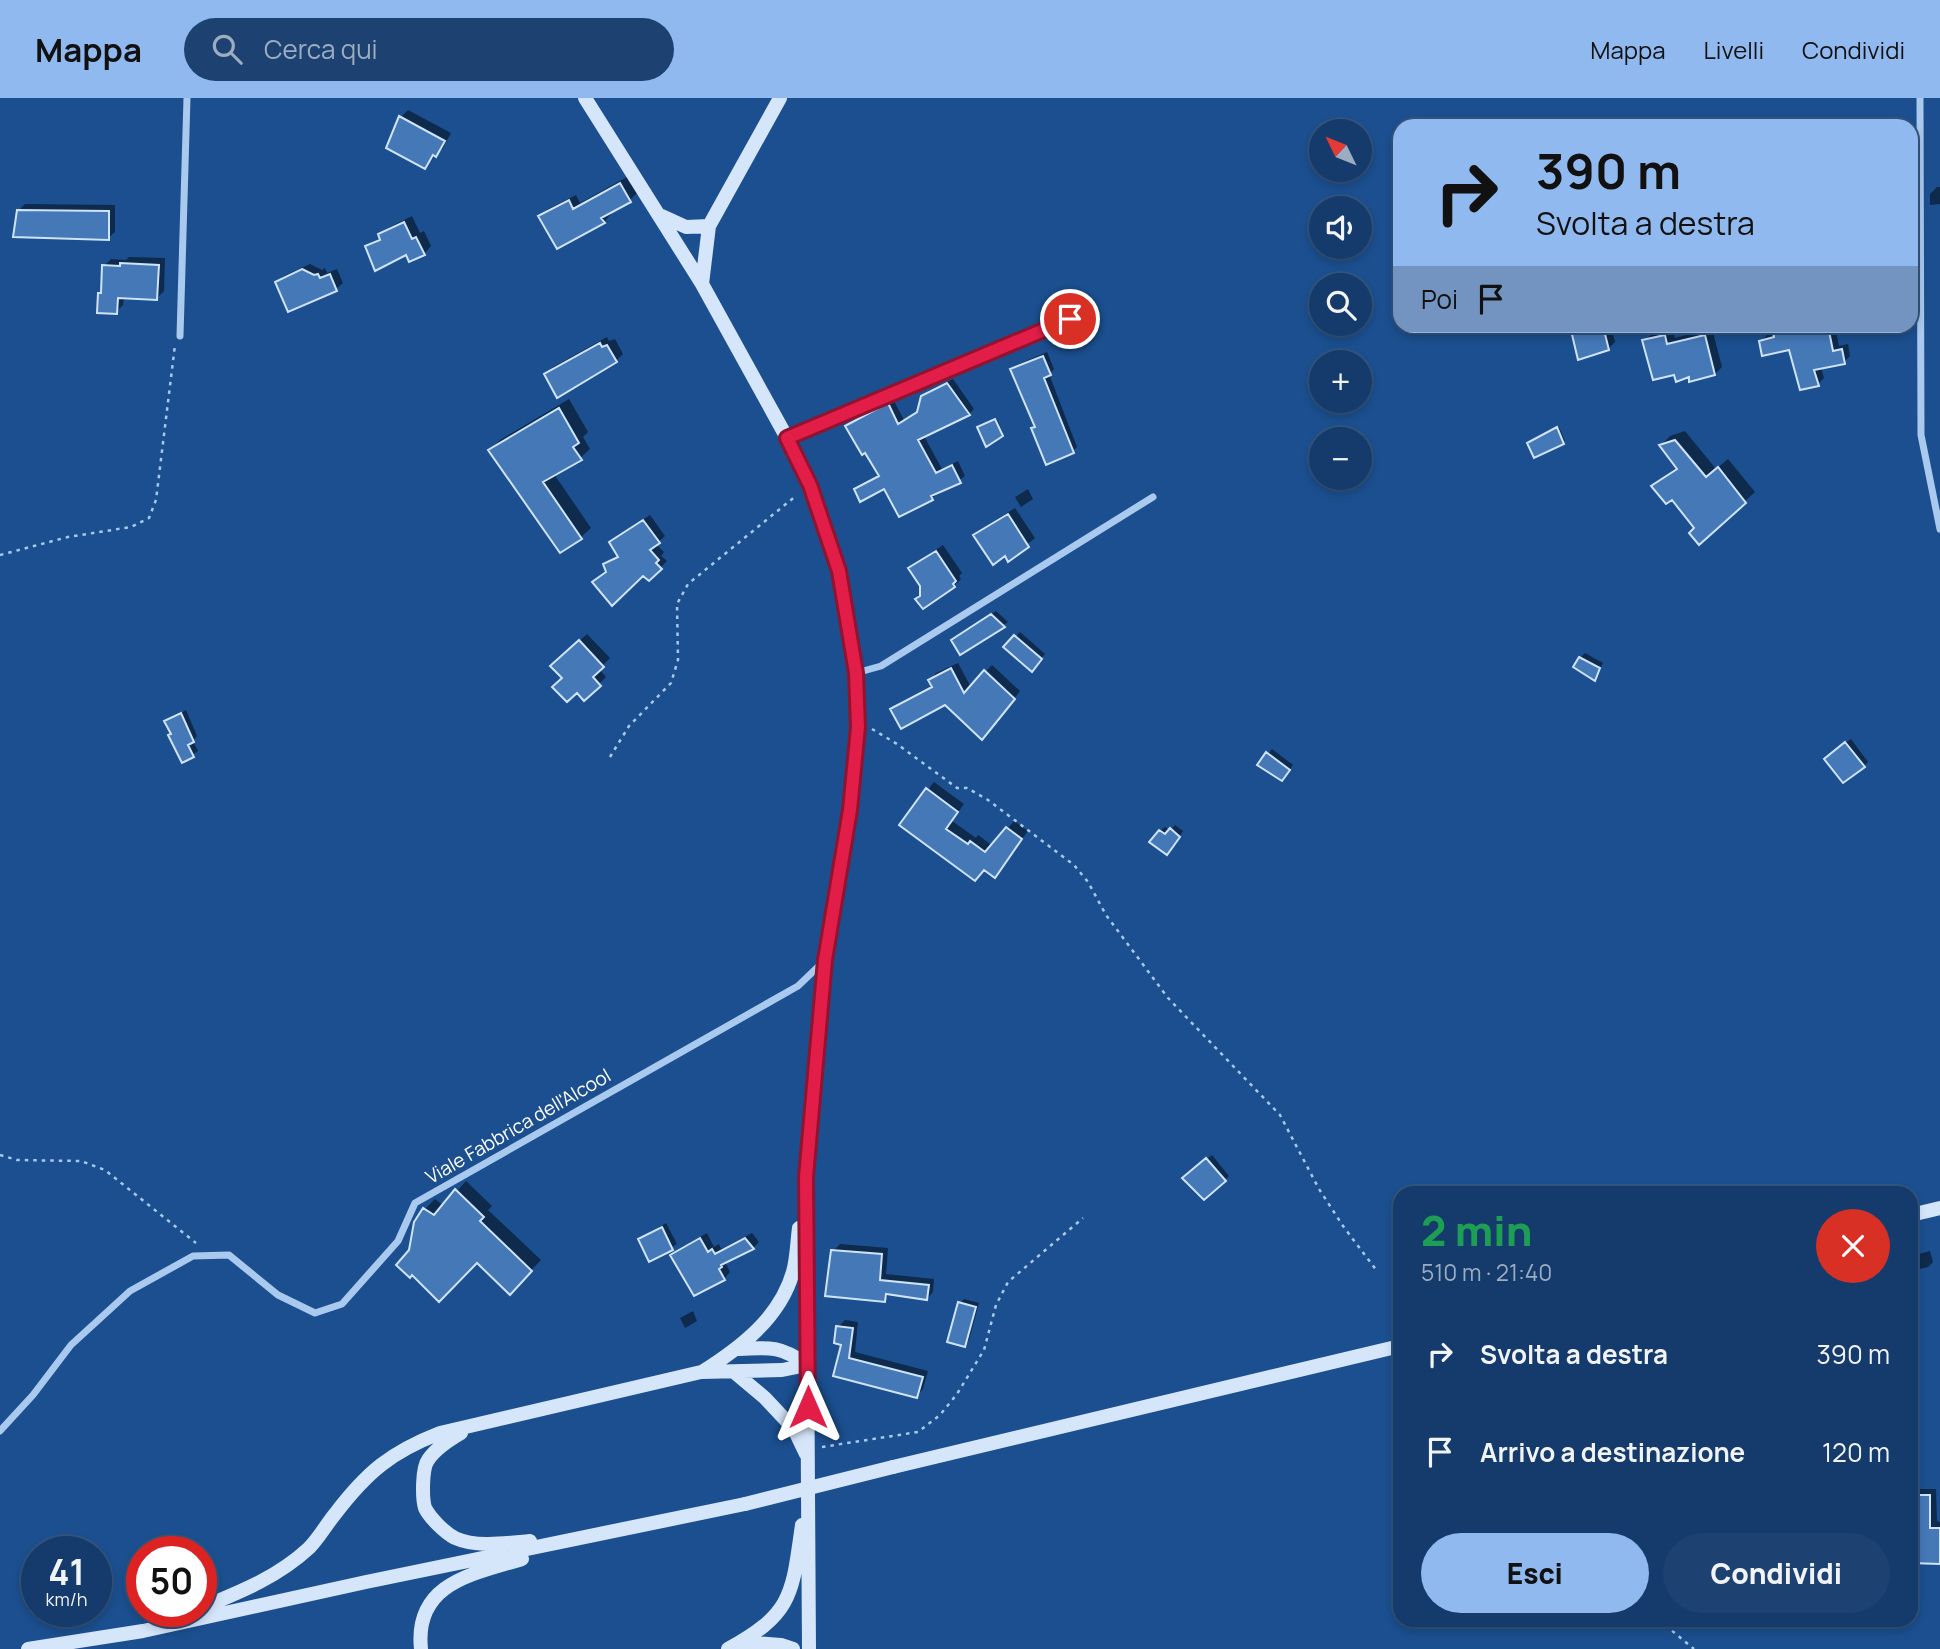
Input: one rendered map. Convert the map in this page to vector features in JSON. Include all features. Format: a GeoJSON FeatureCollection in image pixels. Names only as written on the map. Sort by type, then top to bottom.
{"type":"FeatureCollection","features":[{"type":"Feature","properties":{"kind":"main road"},"geometry":{"type":"LineString","coordinates":[[585,98],[662,216],[702,284],[810,485],[839,571],[856,673],[858,727],[850,810],[825,960],[806,1177],[793,1272],[775,1310],[738,1349],[701,1373]]}},
{"type":"Feature","properties":{"kind":"main road"},"geometry":{"type":"LineString","coordinates":[[702,284],[709,226],[780,98]]}},
{"type":"Feature","properties":{"kind":"main road"},"geometry":{"type":"LineString","coordinates":[[662,216],[686,227],[709,226]]}},
{"type":"Feature","properties":{"kind":"main road"},"geometry":{"type":"LineString","coordinates":[[806,1177],[809,1649]]}},
{"type":"Feature","properties":{"kind":"main road"},"geometry":{"type":"LineString","coordinates":[[1918,1213],[1940,1208]]}},
{"type":"Feature","properties":{"kind":"main road"},"geometry":{"type":"LineString","coordinates":[[738,1349],[777,1348],[791,1353],[807,1365]]}},
{"type":"Feature","properties":{"kind":"main road"},"geometry":{"type":"LineString","coordinates":[[28,1649],[142,1631],[745,1504],[1393,1348]]}},
{"type":"Feature","properties":{"kind":"main road"},"geometry":{"type":"LineString","coordinates":[[217,1602],[286,1568],[311,1546],[360,1483],[389,1457],[412,1444],[440,1433],[701,1373],[782,1370],[807,1365]]}},
{"type":"Feature","properties":{"kind":"main road"},"geometry":{"type":"LineString","coordinates":[[734,1372],[765,1398],[794,1429],[808,1453]]}},
{"type":"Feature","properties":{"kind":"main road"},"geometry":{"type":"LineString","coordinates":[[472,1427],[445,1442],[426,1461],[423,1483],[425,1507],[440,1527],[464,1541],[498,1544],[597,1536]]}},
{"type":"Feature","properties":{"kind":"main road"},"geometry":{"type":"LineString","coordinates":[[734,1646],[765,1625],[782,1607],[793,1588],[808,1478]]}},
{"type":"Feature","properties":{"kind":"main road"},"geometry":{"type":"LineString","coordinates":[[421,1649],[421,1621],[436,1595],[458,1579],[597,1536]]}},
{"type":"Feature","properties":{"kind":"main road"},"geometry":{"type":"LineString","coordinates":[[142,1631],[152,1627]]}},
{"type":"Feature","properties":{"kind":"main road"},"geometry":{"type":"LineString","coordinates":[[734,1646],[781,1645],[793,1649]]}},
{"type":"Feature","properties":{"kind":"street"},"geometry":{"type":"LineString","coordinates":[[180,336],[187,98]]}},
{"type":"Feature","properties":{"kind":"street"},"geometry":{"type":"LineString","coordinates":[[1920,98],[1921,435],[1940,529]]}},
{"type":"Feature","properties":{"kind":"street"},"geometry":{"type":"LineString","coordinates":[[787,438],[1070,319]]}},
{"type":"Feature","properties":{"kind":"street"},"geometry":{"type":"LineString","coordinates":[[856,673],[881,666],[1153,497]]}},
{"type":"Feature","properties":{"kind":"street","name":"Viale Fabbrica dell'Alcool"},"geometry":{"type":"LineString","coordinates":[[212,1255],[229,1255],[278,1295],[315,1313],[342,1304],[398,1241],[415,1203],[798,986],[825,960]]}},
{"type":"Feature","properties":{"kind":"street"},"geometry":{"type":"LineString","coordinates":[[0,1431],[33,1395],[71,1345],[130,1291],[193,1256],[212,1255]]}},
{"type":"Feature","properties":{"kind":"path"},"geometry":{"type":"LineString","coordinates":[[0,555],[68,537],[131,527],[149,518],[156,500],[175,346],[180,336]]}},
{"type":"Feature","properties":{"kind":"path"},"geometry":{"type":"LineString","coordinates":[[610,757],[629,726],[671,683],[678,660],[677,604],[688,584],[810,485]]}},
{"type":"Feature","properties":{"kind":"path"},"geometry":{"type":"LineString","coordinates":[[858,727],[875,729],[957,788],[967,788],[988,800],[1074,865],[1088,882],[1106,915],[1168,998],[1280,1115],[1319,1189],[1377,1271]]}},
{"type":"Feature","properties":{"kind":"path"},"geometry":{"type":"LineString","coordinates":[[0,1156],[61,1163],[81,1161],[105,1170],[212,1255]]}},
{"type":"Feature","properties":{"kind":"path"},"geometry":{"type":"LineString","coordinates":[[808,1453],[918,1432],[940,1415],[957,1394],[984,1350],[996,1305],[1008,1282],[1083,1218]]}},
{"type":"Feature","properties":{"kind":"path"},"geometry":{"type":"LineString","coordinates":[[1667,1627],[1694,1649]]}},
{"type":"Feature","properties":{"kind":"building"},"geometry":{"type":"Polygon","coordinates":[[[399,116],[445,141],[425,169],[386,148],[399,116]]]}},
{"type":"Feature","properties":{"kind":"building"},"geometry":{"type":"Polygon","coordinates":[[[620,183],[631,202],[601,218],[605,223],[557,249],[538,216],[569,200],[573,209],[620,183]]]}},
{"type":"Feature","properties":{"kind":"building"},"geometry":{"type":"Polygon","coordinates":[[[17,210],[109,211],[109,240],[13,237],[17,210]]]}},
{"type":"Feature","properties":{"kind":"building"},"geometry":{"type":"Polygon","coordinates":[[[404,222],[412,239],[416,237],[425,255],[409,262],[406,255],[375,271],[365,246],[380,240],[378,234],[404,222]]]}},
{"type":"Feature","properties":{"kind":"building"},"geometry":{"type":"Polygon","coordinates":[[[120,263],[159,265],[157,300],[118,298],[117,314],[97,313],[102,265],[120,266],[120,263]]]}},
{"type":"Feature","properties":{"kind":"building"},"geometry":{"type":"Polygon","coordinates":[[[302,269],[314,275],[318,274],[320,278],[330,274],[337,291],[288,312],[275,282],[302,269]]]}},
{"type":"Feature","properties":{"kind":"building"},"geometry":{"type":"Polygon","coordinates":[[[1572,333],[1605,333],[1609,350],[1578,360],[1572,333]]]}},
{"type":"Feature","properties":{"kind":"building"},"geometry":{"type":"Polygon","coordinates":[[[1773,333],[1829,333],[1833,351],[1842,349],[1845,364],[1814,370],[1819,386],[1800,390],[1789,350],[1762,356],[1759,341],[1774,337],[1773,333]]]}},
{"type":"Feature","properties":{"kind":"building"},"geometry":{"type":"Polygon","coordinates":[[[1665,335],[1667,344],[1705,335],[1715,375],[1689,382],[1689,377],[1676,382],[1674,375],[1653,380],[1642,340],[1665,335]]]}},
{"type":"Feature","properties":{"kind":"building"},"geometry":{"type":"Polygon","coordinates":[[[600,343],[602,347],[607,345],[617,362],[557,398],[544,374],[600,343]]]}},
{"type":"Feature","properties":{"kind":"building"},"geometry":{"type":"Polygon","coordinates":[[[1043,356],[1051,375],[1044,378],[1074,453],[1046,465],[1031,428],[1035,427],[1010,369],[1043,356]]]}},
{"type":"Feature","properties":{"kind":"building"},"geometry":{"type":"Polygon","coordinates":[[[947,383],[970,415],[918,440],[936,473],[952,465],[961,483],[931,496],[933,500],[899,517],[884,489],[860,502],[854,489],[879,476],[865,453],[862,455],[845,426],[888,403],[898,424],[917,412],[921,396],[947,383]]]}},
{"type":"Feature","properties":{"kind":"building"},"geometry":{"type":"Polygon","coordinates":[[[559,408],[579,443],[573,447],[582,460],[543,482],[582,539],[560,553],[488,450],[559,408]]]}},
{"type":"Feature","properties":{"kind":"building"},"geometry":{"type":"Polygon","coordinates":[[[995,419],[1003,436],[986,447],[977,427],[995,419]]]}},
{"type":"Feature","properties":{"kind":"building"},"geometry":{"type":"Polygon","coordinates":[[[1557,427],[1564,444],[1534,458],[1527,443],[1557,427]]]}},
{"type":"Feature","properties":{"kind":"building"},"geometry":{"type":"Polygon","coordinates":[[[1675,440],[1706,477],[1718,467],[1746,503],[1699,545],[1689,533],[1694,528],[1672,500],[1666,504],[1651,486],[1677,469],[1659,445],[1675,440]]]}},
{"type":"Feature","properties":{"kind":"building"},"geometry":{"type":"Polygon","coordinates":[[[1008,514],[1029,547],[1008,562],[1005,556],[993,565],[973,535],[1008,514]]]}},
{"type":"Feature","properties":{"kind":"building"},"geometry":{"type":"Polygon","coordinates":[[[643,520],[660,543],[650,550],[659,560],[656,563],[662,569],[649,581],[643,576],[612,606],[592,582],[606,572],[603,564],[618,557],[609,542],[643,520]]]}},
{"type":"Feature","properties":{"kind":"building"},"geometry":{"type":"Polygon","coordinates":[[[936,551],[956,581],[953,584],[955,587],[923,609],[915,599],[920,596],[920,586],[908,568],[936,551]]]}},
{"type":"Feature","properties":{"kind":"building"},"geometry":{"type":"Polygon","coordinates":[[[991,614],[1005,627],[960,655],[951,640],[991,614]]]}},
{"type":"Feature","properties":{"kind":"building"},"geometry":{"type":"Polygon","coordinates":[[[1014,635],[1042,659],[1032,672],[1003,647],[1014,635]]]}},
{"type":"Feature","properties":{"kind":"building"},"geometry":{"type":"Polygon","coordinates":[[[579,640],[604,667],[593,677],[601,686],[584,701],[577,693],[567,702],[552,687],[562,678],[550,666],[579,640]]]}},
{"type":"Feature","properties":{"kind":"building"},"geometry":{"type":"Polygon","coordinates":[[[1579,657],[1600,668],[1595,681],[1573,667],[1579,657]]]}},
{"type":"Feature","properties":{"kind":"building"},"geometry":{"type":"Polygon","coordinates":[[[951,668],[964,693],[984,670],[1015,699],[982,740],[945,705],[901,729],[890,709],[932,687],[928,680],[951,668]]]}},
{"type":"Feature","properties":{"kind":"building"},"geometry":{"type":"Polygon","coordinates":[[[181,713],[194,742],[188,745],[194,757],[182,763],[164,721],[181,713]]]}},
{"type":"Feature","properties":{"kind":"building"},"geometry":{"type":"Polygon","coordinates":[[[1845,742],[1865,767],[1843,783],[1824,759],[1845,742]]]}},
{"type":"Feature","properties":{"kind":"building"},"geometry":{"type":"Polygon","coordinates":[[[1266,752],[1290,770],[1282,781],[1257,765],[1266,752]]]}},
{"type":"Feature","properties":{"kind":"building"},"geometry":{"type":"Polygon","coordinates":[[[926,788],[958,812],[946,829],[968,844],[970,841],[985,852],[1006,827],[1022,839],[995,878],[984,870],[975,881],[899,825],[926,788]]]}},
{"type":"Feature","properties":{"kind":"building"},"geometry":{"type":"Polygon","coordinates":[[[1170,828],[1180,837],[1167,855],[1149,842],[1159,830],[1165,834],[1170,828]]]}},
{"type":"Feature","properties":{"kind":"building"},"geometry":{"type":"Polygon","coordinates":[[[1206,1158],[1226,1181],[1204,1200],[1182,1178],[1206,1158]]]}},
{"type":"Feature","properties":{"kind":"building"},"geometry":{"type":"Polygon","coordinates":[[[455,1189],[484,1217],[480,1221],[532,1271],[510,1295],[477,1263],[439,1302],[412,1275],[410,1278],[396,1265],[409,1250],[414,1222],[423,1208],[434,1215],[455,1189]]]}},
{"type":"Feature","properties":{"kind":"building"},"geometry":{"type":"Polygon","coordinates":[[[662,1227],[673,1250],[649,1262],[638,1239],[662,1227]]]}},
{"type":"Feature","properties":{"kind":"building"},"geometry":{"type":"Polygon","coordinates":[[[700,1238],[708,1252],[712,1249],[715,1254],[745,1238],[754,1249],[721,1265],[719,1269],[725,1280],[694,1296],[670,1255],[700,1238]]]}},
{"type":"Feature","properties":{"kind":"building"},"geometry":{"type":"Polygon","coordinates":[[[831,1250],[882,1254],[880,1280],[929,1285],[927,1300],[886,1294],[885,1302],[825,1296],[831,1250]]]}},
{"type":"Feature","properties":{"kind":"building"},"geometry":{"type":"Polygon","coordinates":[[[958,1302],[976,1307],[965,1347],[947,1342],[958,1302]]]}},
{"type":"Feature","properties":{"kind":"building"},"geometry":{"type":"Polygon","coordinates":[[[836,1326],[853,1328],[849,1358],[923,1377],[917,1398],[833,1376],[841,1345],[834,1343],[836,1326]]]}},
{"type":"Feature","properties":{"kind":"building"},"geometry":{"type":"Polygon","coordinates":[[[1918,1495],[1930,1495],[1930,1528],[1940,1528],[1940,1564],[1918,1563],[1918,1495]]]}},
{"type":"Feature","properties":{"kind":"route"},"geometry":{"type":"LineString","coordinates":[[808,1407],[806,1177],[812,1094],[825,960],[850,810],[858,727],[856,673],[839,571],[810,485],[787,438],[1070,319]]}}]}
